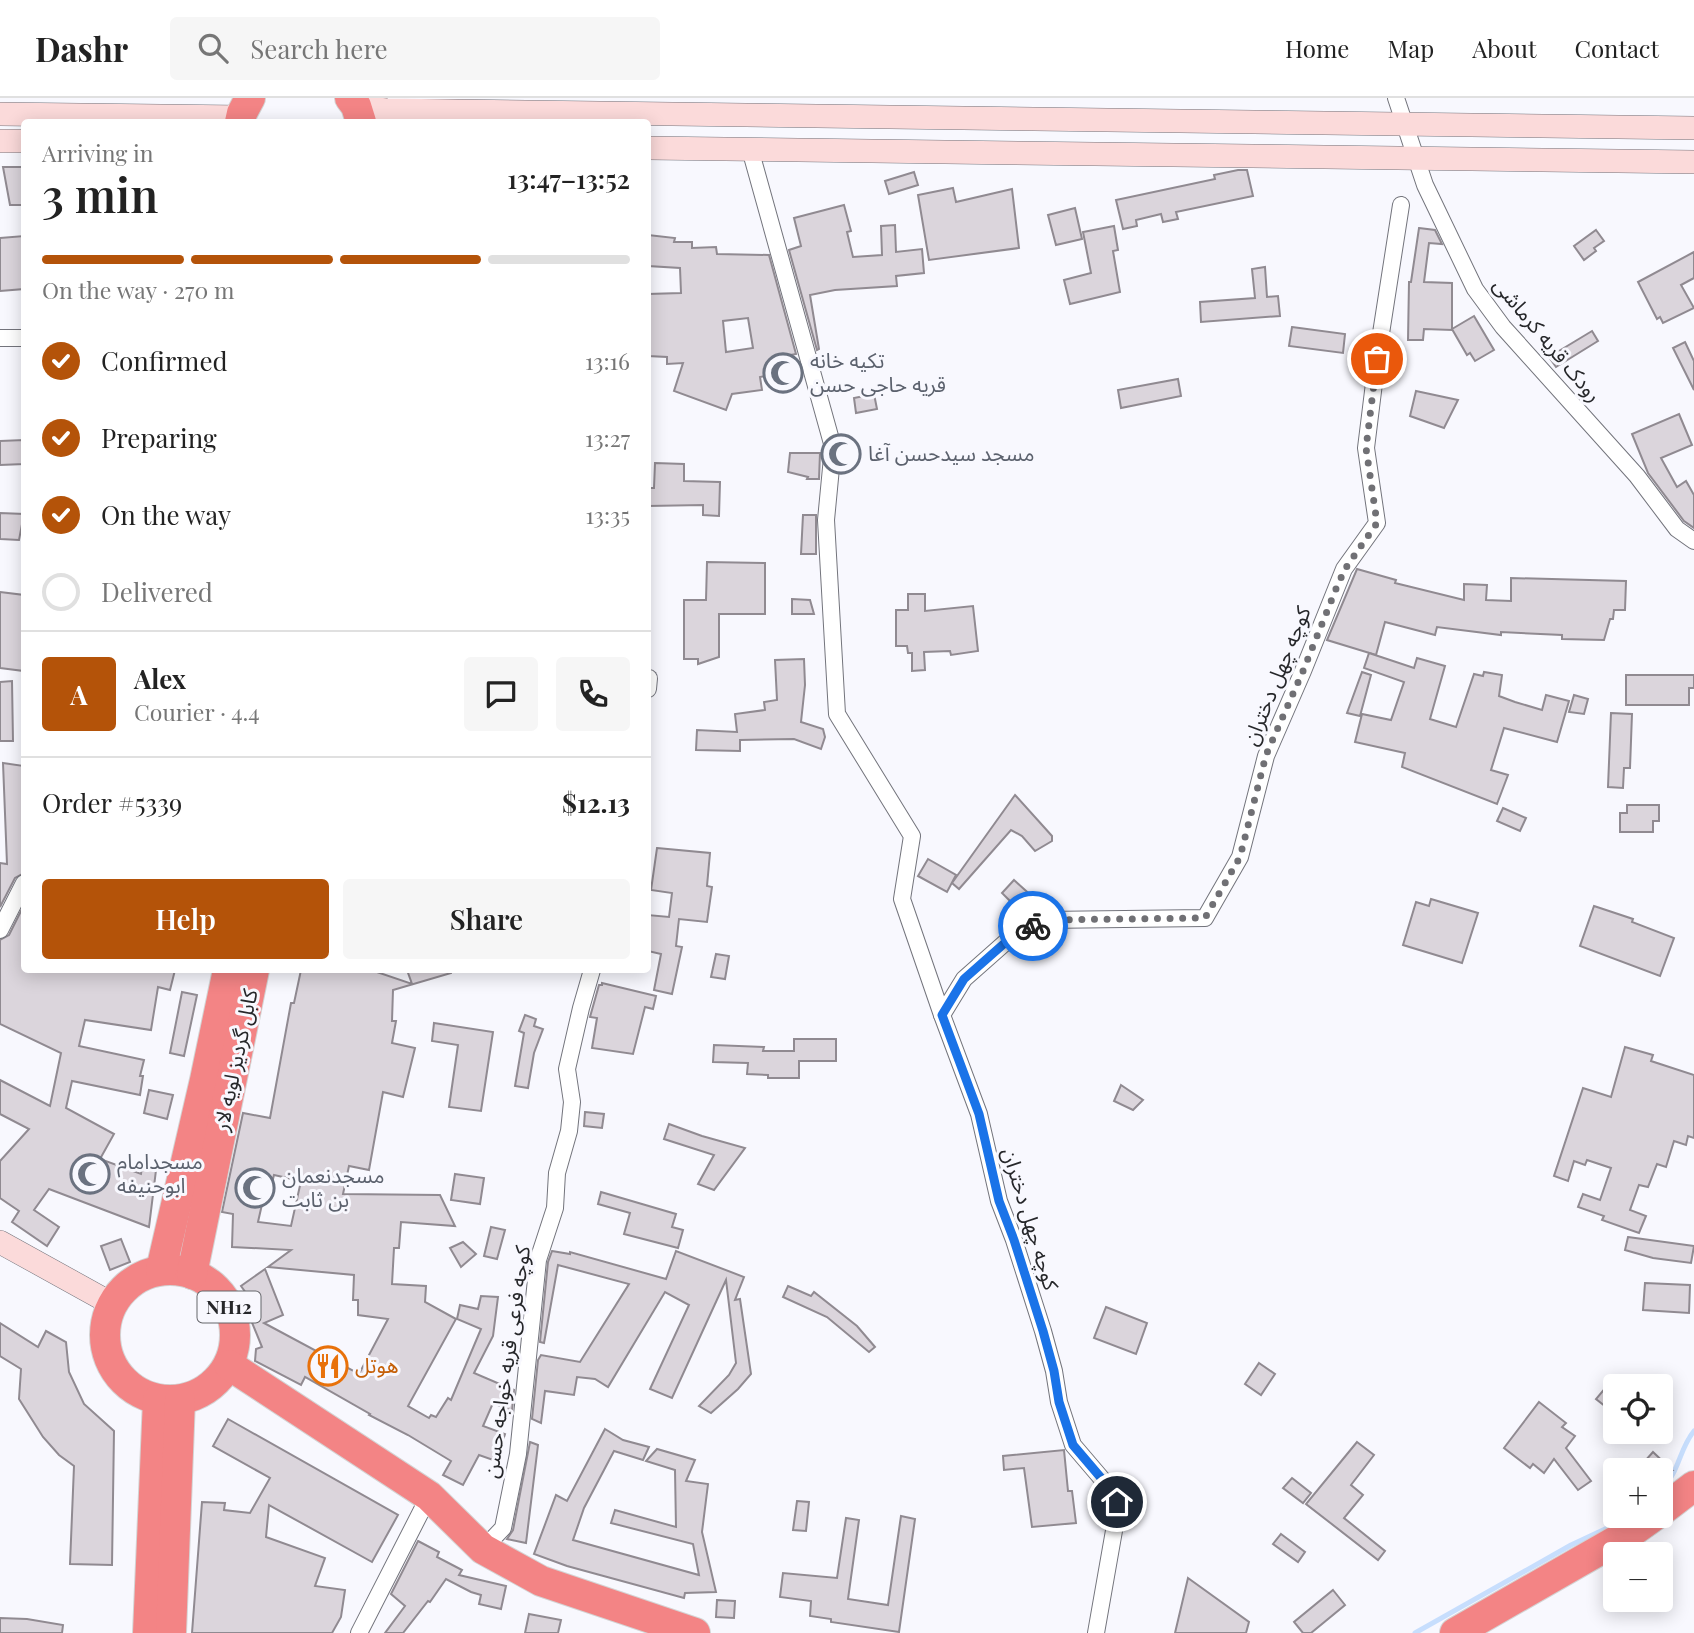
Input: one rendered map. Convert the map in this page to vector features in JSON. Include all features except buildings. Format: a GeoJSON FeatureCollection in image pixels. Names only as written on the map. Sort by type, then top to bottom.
{"type":"FeatureCollection","features":[{"type":"Feature","properties":{"kind":"highway","name":"کابل گردیز لویه لار"},"geometry":{"type":"LineString","coordinates":[[160,1270],[227,973]]}},
{"type":"Feature","properties":{"kind":"highway","name":"کابل گردیز لویه لار"},"geometry":{"type":"LineString","coordinates":[[191,1274],[253,973]]}},
{"type":"Feature","properties":{"kind":"highway","name":"NH12"},"geometry":{"type":"LineString","coordinates":[[160,1270],[191,1274],[217,1289],[229,1306],[235,1325],[235,1345],[229,1364]]}},
{"type":"Feature","properties":{"kind":"highway"},"geometry":{"type":"LineString","coordinates":[[160,1270],[141,1276],[124,1288],[112,1304],[105,1324],[104,1344],[110,1364],[122,1381],[138,1393],[169,1400],[200,1394],[217,1381],[229,1364],[429,1496],[483,1549],[541,1581],[695,1633]]}},
{"type":"Feature","properties":{"kind":"highway"},"geometry":{"type":"LineString","coordinates":[[148,1633],[169,1400]]}},
{"type":"Feature","properties":{"kind":"highway"},"geometry":{"type":"LineString","coordinates":[[169,1400],[171,1633]]}},
{"type":"Feature","properties":{"kind":"highway"},"geometry":{"type":"LineString","coordinates":[[1673,1503],[1691,1492]]}},
{"type":"Feature","properties":{"kind":"highway"},"geometry":{"type":"LineString","coordinates":[[1455,1633],[1637,1528]]}},
{"type":"Feature","properties":{"kind":"street","name":"رودک قریه کرماشی"},"geometry":{"type":"LineString","coordinates":[[1396,98],[1425,185],[1475,289],[1503,327],[1637,476],[1677,529],[1694,541]]}},
{"type":"Feature","properties":{"kind":"street"},"geometry":{"type":"LineString","coordinates":[[356,109],[575,105],[738,106],[1405,124],[1694,128]]}},
{"type":"Feature","properties":{"kind":"street"},"geometry":{"type":"LineString","coordinates":[[0,114],[243,112]]}},
{"type":"Feature","properties":{"kind":"street"},"geometry":{"type":"LineString","coordinates":[[0,141],[21,142]]}},
{"type":"Feature","properties":{"kind":"street"},"geometry":{"type":"LineString","coordinates":[[651,148],[1694,162]]}},
{"type":"Feature","properties":{"kind":"street"},"geometry":{"type":"LineString","coordinates":[[750,149],[833,447],[826,520],[837,714],[912,836],[902,899],[942,1015]]}},
{"type":"Feature","properties":{"kind":"street","name":"کوچه چهل دختران"},"geometry":{"type":"LineString","coordinates":[[1096,1633],[1117,1502],[1102,1479],[1073,1445],[1059,1402],[1043,1331],[999,1201],[979,1114],[942,1015],[964,979],[1016,933],[1044,920],[1205,918],[1240,857],[1266,755],[1345,569],[1377,523],[1366,448],[1401,205]]}},
{"type":"Feature","properties":{"kind":"street"},"geometry":{"type":"LineString","coordinates":[[0,338],[21,338]]}},
{"type":"Feature","properties":{"kind":"street"},"geometry":{"type":"LineString","coordinates":[[0,930],[21,889]]}},
{"type":"Feature","properties":{"kind":"street","name":"کوچه فرعی قریه خواجه حسن"},"geometry":{"type":"LineString","coordinates":[[483,1549],[503,1528],[518,1454],[538,1260],[555,1208],[557,1173],[569,1131],[572,1102],[567,1069],[591,973]]}},
{"type":"Feature","properties":{"kind":"street"},"geometry":{"type":"LineString","coordinates":[[0,1242],[112,1304]]}},
{"type":"Feature","properties":{"kind":"street"},"geometry":{"type":"LineString","coordinates":[[359,1633],[429,1496]]}},
{"type":"Feature","properties":{"kind":"waterway"},"geometry":{"type":"LineString","coordinates":[[1673,1474],[1694,1431]]}},
{"type":"Feature","properties":{"kind":"waterway"},"geometry":{"type":"LineString","coordinates":[[1415,1633],[1571,1545],[1607,1528]]}},
{"type":"Feature","properties":{"kind":"way so far"},"geometry":{"type":"LineString","coordinates":[[1033,926],[1044,920],[1205,918],[1240,857],[1266,755],[1327,609],[1345,569],[1377,523],[1366,448],[1377,359]]}},
{"type":"Feature","properties":{"kind":"place","name":"تکیه خانه قریه حاجی حسن"},"geometry":{"type":"Point","coordinates":[783,373]}},
{"type":"Feature","properties":{"kind":"place","name":"مسجد سیدحسن آغا"},"geometry":{"type":"Point","coordinates":[841,454]}},
{"type":"Feature","properties":{"kind":"place","name":"مسجدامام ابوحنیفه"},"geometry":{"type":"Point","coordinates":[90,1174]}},
{"type":"Feature","properties":{"kind":"place","name":"مسجدنعمان بن ثابت"},"geometry":{"type":"Point","coordinates":[255,1188]}},
{"type":"Feature","properties":{"kind":"place","name":"هوتل"},"geometry":{"type":"Point","coordinates":[328,1366]}},
{"type":"Feature","properties":{"kind":"route"},"geometry":{"type":"LineString","coordinates":[[1033,926],[1016,933],[964,979],[942,1015],[979,1114],[999,1201],[1043,1331],[1059,1402],[1073,1445],[1102,1479],[1117,1502]]}}]}
